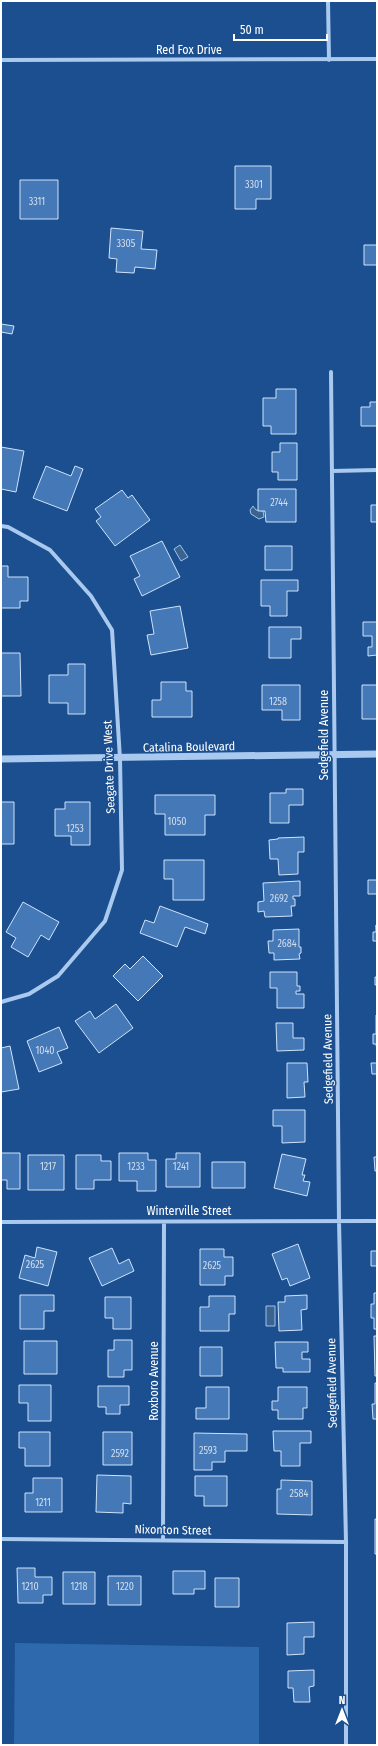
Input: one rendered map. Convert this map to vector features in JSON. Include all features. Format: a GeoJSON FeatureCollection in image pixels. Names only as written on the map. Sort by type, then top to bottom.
{"type":"FeatureCollection","features":[{"type":"Feature","properties":{"kind":"street"},"geometry":{"type":"LineString","coordinates":[[328,1],[329,60]]}},
{"type":"Feature","properties":{"kind":"street","name":"Red Fox Drive"},"geometry":{"type":"LineString","coordinates":[[1,60],[377,60]]}},
{"type":"Feature","properties":{"kind":"street","name":"Sedgefield Avenue"},"geometry":{"type":"LineString","coordinates":[[331,372],[339,1221],[346,1542],[346,1745]]}},
{"type":"Feature","properties":{"kind":"street"},"geometry":{"type":"LineString","coordinates":[[332,470],[377,470]]}},
{"type":"Feature","properties":{"kind":"street","name":"Seagate Drive West"},"geometry":{"type":"LineString","coordinates":[[1,526],[8,527],[50,550],[91,596],[112,630],[120,759],[122,870],[105,920],[58,976],[29,994],[1,1002]]}},
{"type":"Feature","properties":{"kind":"street","name":"Catalina Boulevard"},"geometry":{"type":"LineString","coordinates":[[1,759],[120,759],[377,754]]}},
{"type":"Feature","properties":{"kind":"street","name":"Winterville Street"},"geometry":{"type":"LineString","coordinates":[[1,1222],[377,1221]]}},
{"type":"Feature","properties":{"kind":"street","name":"Roxboro Avenue"},"geometry":{"type":"LineString","coordinates":[[163,1540],[164,1222]]}},
{"type":"Feature","properties":{"kind":"street","name":"Nixonton Street"},"geometry":{"type":"LineString","coordinates":[[1,1539],[346,1542]]}},
{"type":"Feature","properties":{"kind":"shaded area"},"geometry":{"type":"Polygon","coordinates":[[[253,506],[256,510],[263,511],[264,517],[259,519],[251,514],[250,510],[253,506]]]}},
{"type":"Feature","properties":{"kind":"shaded area"},"geometry":{"type":"Polygon","coordinates":[[[180,545],[188,557],[181,561],[174,549],[180,545]]]}},
{"type":"Feature","properties":{"kind":"shaded area"},"geometry":{"type":"Polygon","coordinates":[[[266,1306],[275,1306],[275,1326],[266,1326],[266,1306]]]}},
{"type":"Feature","properties":{"kind":"shaded area"},"geometry":{"type":"Polygon","coordinates":[[[15,1643],[259,1647],[259,1745],[14,1745],[15,1643]]]}},
{"type":"Feature","properties":{"kind":"building"},"geometry":{"type":"Polygon","coordinates":[[[235,166],[271,166],[271,199],[256,199],[256,209],[235,209],[235,166]]]}},
{"type":"Feature","properties":{"kind":"building"},"geometry":{"type":"Polygon","coordinates":[[[20,180],[58,180],[58,219],[20,219],[20,180]]]}},
{"type":"Feature","properties":{"kind":"building"},"geometry":{"type":"Polygon","coordinates":[[[111,228],[143,231],[141,249],[157,250],[155,269],[135,267],[134,273],[116,272],[117,259],[109,258],[111,228]]]}},
{"type":"Feature","properties":{"kind":"building"},"geometry":{"type":"Polygon","coordinates":[[[364,245],[377,245],[377,265],[364,265],[364,245]]]}},
{"type":"Feature","properties":{"kind":"building"},"geometry":{"type":"Polygon","coordinates":[[[1,324],[14,326],[12,334],[1,332],[1,324]]]}},
{"type":"Feature","properties":{"kind":"building"},"geometry":{"type":"Polygon","coordinates":[[[276,389],[296,389],[296,434],[271,434],[271,426],[263,426],[263,398],[276,398],[276,389]]]}},
{"type":"Feature","properties":{"kind":"building"},"geometry":{"type":"Polygon","coordinates":[[[370,402],[377,402],[377,426],[361,426],[361,407],[370,407],[370,402]]]}},
{"type":"Feature","properties":{"kind":"building"},"geometry":{"type":"Polygon","coordinates":[[[280,443],[297,443],[297,480],[278,480],[278,472],[272,472],[272,452],[280,452],[280,443]]]}},
{"type":"Feature","properties":{"kind":"building"},"geometry":{"type":"Polygon","coordinates":[[[1,447],[24,451],[16,492],[1,489],[1,447]]]}},
{"type":"Feature","properties":{"kind":"building"},"geometry":{"type":"Polygon","coordinates":[[[46,466],[71,476],[75,466],[83,469],[67,511],[33,498],[46,466]]]}},
{"type":"Feature","properties":{"kind":"building"},"geometry":{"type":"Polygon","coordinates":[[[258,489],[296,489],[296,522],[266,522],[265,511],[258,511],[258,489]]]}},
{"type":"Feature","properties":{"kind":"building"},"geometry":{"type":"Polygon","coordinates":[[[122,490],[128,498],[132,495],[150,520],[115,546],[96,521],[101,517],[95,509],[122,490]]]}},
{"type":"Feature","properties":{"kind":"building"},"geometry":{"type":"Polygon","coordinates":[[[371,505],[377,505],[377,522],[371,522],[371,505]]]}},
{"type":"Feature","properties":{"kind":"building"},"geometry":{"type":"Polygon","coordinates":[[[162,541],[180,577],[142,596],[134,579],[140,576],[130,556],[162,541]]]}},
{"type":"Feature","properties":{"kind":"building"},"geometry":{"type":"Polygon","coordinates":[[[265,546],[292,546],[292,570],[265,570],[265,546]]]}},
{"type":"Feature","properties":{"kind":"building"},"geometry":{"type":"Polygon","coordinates":[[[1,566],[8,566],[8,577],[28,577],[28,601],[20,601],[20,608],[1,608],[1,566]]]}},
{"type":"Feature","properties":{"kind":"building"},"geometry":{"type":"Polygon","coordinates":[[[261,580],[298,580],[298,591],[287,591],[287,616],[270,616],[270,606],[261,606],[261,580]]]}},
{"type":"Feature","properties":{"kind":"building"},"geometry":{"type":"Polygon","coordinates":[[[180,606],[188,648],[151,655],[147,635],[154,634],[150,611],[180,606]]]}},
{"type":"Feature","properties":{"kind":"building"},"geometry":{"type":"Polygon","coordinates":[[[363,622],[377,622],[377,655],[368,656],[368,647],[372,647],[372,636],[363,636],[363,622]]]}},
{"type":"Feature","properties":{"kind":"building"},"geometry":{"type":"Polygon","coordinates":[[[269,627],[301,627],[301,639],[291,639],[291,658],[269,658],[269,627]]]}},
{"type":"Feature","properties":{"kind":"building"},"geometry":{"type":"Polygon","coordinates":[[[1,653],[20,653],[21,696],[1,696],[1,653]]]}},
{"type":"Feature","properties":{"kind":"building"},"geometry":{"type":"Polygon","coordinates":[[[68,664],[85,664],[85,714],[68,714],[68,703],[49,703],[49,675],[68,675],[68,664]]]}},
{"type":"Feature","properties":{"kind":"building"},"geometry":{"type":"Polygon","coordinates":[[[161,682],[186,682],[186,691],[192,691],[192,717],[152,717],[152,700],[161,700],[161,682]]]}},
{"type":"Feature","properties":{"kind":"building"},"geometry":{"type":"Polygon","coordinates":[[[262,685],[300,685],[300,720],[282,720],[282,710],[262,710],[262,685]]]}},
{"type":"Feature","properties":{"kind":"building"},"geometry":{"type":"Polygon","coordinates":[[[362,685],[377,685],[377,719],[362,719],[362,685]]]}},
{"type":"Feature","properties":{"kind":"building"},"geometry":{"type":"Polygon","coordinates":[[[286,789],[303,789],[303,805],[289,805],[289,823],[270,823],[270,793],[286,793],[286,789]]]}},
{"type":"Feature","properties":{"kind":"building"},"geometry":{"type":"Polygon","coordinates":[[[155,795],[215,795],[215,815],[205,815],[205,835],[165,835],[165,814],[155,814],[155,795]]]}},
{"type":"Feature","properties":{"kind":"building"},"geometry":{"type":"Polygon","coordinates":[[[1,802],[14,802],[14,844],[1,844],[1,802]]]}},
{"type":"Feature","properties":{"kind":"building"},"geometry":{"type":"Polygon","coordinates":[[[65,802],[90,802],[90,845],[71,845],[71,836],[55,836],[55,809],[65,809],[65,802]]]}},
{"type":"Feature","properties":{"kind":"building"},"geometry":{"type":"Polygon","coordinates":[[[304,837],[304,852],[298,852],[298,874],[279,875],[278,859],[270,859],[269,840],[278,838],[304,837]]]}},
{"type":"Feature","properties":{"kind":"building"},"geometry":{"type":"Polygon","coordinates":[[[164,860],[204,860],[204,900],[173,900],[173,879],[164,879],[164,860]]]}},
{"type":"Feature","properties":{"kind":"building"},"geometry":{"type":"Polygon","coordinates":[[[368,880],[377,880],[377,894],[368,894],[368,880]]]}},
{"type":"Feature","properties":{"kind":"building"},"geometry":{"type":"Polygon","coordinates":[[[300,881],[300,896],[293,896],[293,899],[295,899],[295,906],[291,906],[292,916],[265,917],[264,911],[258,912],[258,902],[264,901],[263,883],[300,881]]]}},
{"type":"Feature","properties":{"kind":"building"},"geometry":{"type":"Polygon","coordinates":[[[23,902],[59,922],[49,940],[41,935],[28,957],[11,947],[16,938],[6,932],[23,902]]]}},
{"type":"Feature","properties":{"kind":"building"},"geometry":{"type":"Polygon","coordinates":[[[160,906],[208,924],[205,934],[185,927],[177,947],[140,933],[145,920],[154,923],[160,906]]]}},
{"type":"Feature","properties":{"kind":"building"},"geometry":{"type":"Polygon","coordinates":[[[376,925],[377,941],[373,941],[373,932],[376,932],[376,925]]]}},
{"type":"Feature","properties":{"kind":"building"},"geometry":{"type":"Polygon","coordinates":[[[299,929],[299,947],[301,947],[301,953],[299,954],[300,959],[274,960],[274,953],[269,953],[268,941],[273,941],[273,930],[299,929]]]}},
{"type":"Feature","properties":{"kind":"building"},"geometry":{"type":"Polygon","coordinates":[[[143,956],[163,976],[138,1001],[113,976],[125,964],[130,969],[143,956]]]}},
{"type":"Feature","properties":{"kind":"building"},"geometry":{"type":"Polygon","coordinates":[[[270,972],[297,972],[297,986],[300,986],[300,991],[296,991],[296,994],[304,994],[304,1008],[277,1008],[277,988],[270,988],[270,972]]]}},
{"type":"Feature","properties":{"kind":"building"},"geometry":{"type":"Polygon","coordinates":[[[375,977],[377,977],[377,985],[375,985],[375,977]]]}},
{"type":"Feature","properties":{"kind":"building"},"geometry":{"type":"Polygon","coordinates":[[[116,1004],[133,1028],[99,1053],[75,1021],[90,1011],[95,1019],[116,1004]]]}},
{"type":"Feature","properties":{"kind":"building"},"geometry":{"type":"Polygon","coordinates":[[[376,1015],[377,1051],[376,1044],[373,1044],[373,1034],[376,1034],[376,1015]]]}},
{"type":"Feature","properties":{"kind":"building"},"geometry":{"type":"Polygon","coordinates":[[[276,1023],[293,1023],[293,1038],[304,1038],[304,1050],[277,1051],[276,1023]]]}},
{"type":"Feature","properties":{"kind":"building"},"geometry":{"type":"Polygon","coordinates":[[[59,1027],[68,1048],[57,1052],[62,1063],[39,1072],[27,1041],[59,1027]]]}},
{"type":"Feature","properties":{"kind":"building"},"geometry":{"type":"Polygon","coordinates":[[[10,1046],[19,1089],[1,1092],[1,1048],[10,1046]]]}},
{"type":"Feature","properties":{"kind":"building"},"geometry":{"type":"Polygon","coordinates":[[[287,1063],[307,1063],[308,1082],[304,1082],[305,1097],[287,1098],[287,1063]]]}},
{"type":"Feature","properties":{"kind":"building"},"geometry":{"type":"Polygon","coordinates":[[[371,1063],[377,1063],[377,1074],[372,1074],[371,1063]]]}},
{"type":"Feature","properties":{"kind":"building"},"geometry":{"type":"Polygon","coordinates":[[[273,1110],[305,1110],[305,1142],[282,1143],[282,1126],[273,1126],[273,1110]]]}},
{"type":"Feature","properties":{"kind":"building"},"geometry":{"type":"Polygon","coordinates":[[[1,1153],[20,1153],[20,1189],[7,1189],[7,1180],[1,1180],[1,1153]]]}},
{"type":"Feature","properties":{"kind":"building"},"geometry":{"type":"Polygon","coordinates":[[[119,1153],[148,1153],[148,1160],[156,1160],[156,1191],[137,1191],[137,1181],[119,1181],[119,1153]]]}},
{"type":"Feature","properties":{"kind":"building"},"geometry":{"type":"Polygon","coordinates":[[[176,1153],[200,1153],[200,1187],[166,1187],[166,1159],[176,1159],[176,1153]]]}},
{"type":"Feature","properties":{"kind":"building"},"geometry":{"type":"Polygon","coordinates":[[[282,1154],[306,1159],[302,1175],[305,1175],[303,1181],[310,1182],[307,1196],[274,1188],[282,1154]]]}},
{"type":"Feature","properties":{"kind":"building"},"geometry":{"type":"Polygon","coordinates":[[[28,1155],[64,1155],[64,1190],[28,1190],[28,1155]]]}},
{"type":"Feature","properties":{"kind":"building"},"geometry":{"type":"Polygon","coordinates":[[[76,1155],[101,1155],[101,1161],[111,1161],[111,1180],[94,1180],[94,1189],[76,1189],[76,1155]]]}},
{"type":"Feature","properties":{"kind":"building"},"geometry":{"type":"Polygon","coordinates":[[[374,1157],[377,1157],[377,1171],[375,1171],[374,1157]]]}},
{"type":"Feature","properties":{"kind":"building"},"geometry":{"type":"Polygon","coordinates":[[[212,1162],[245,1162],[245,1188],[212,1188],[212,1162]]]}},
{"type":"Feature","properties":{"kind":"building"},"geometry":{"type":"Polygon","coordinates":[[[298,1244],[310,1278],[290,1286],[287,1278],[282,1280],[272,1254],[298,1244]]]}},
{"type":"Feature","properties":{"kind":"building"},"geometry":{"type":"Polygon","coordinates":[[[37,1247],[57,1252],[48,1286],[19,1278],[25,1255],[35,1258],[37,1247]]]}},
{"type":"Feature","properties":{"kind":"building"},"geometry":{"type":"Polygon","coordinates":[[[112,1248],[119,1264],[129,1259],[134,1271],[102,1286],[89,1258],[112,1248]]]}},
{"type":"Feature","properties":{"kind":"building"},"geometry":{"type":"Polygon","coordinates":[[[200,1249],[224,1249],[224,1257],[233,1257],[233,1276],[225,1276],[225,1285],[200,1285],[200,1249]]]}},
{"type":"Feature","properties":{"kind":"building"},"geometry":{"type":"Polygon","coordinates":[[[371,1251],[377,1251],[377,1266],[371,1266],[371,1251]]]}},
{"type":"Feature","properties":{"kind":"building"},"geometry":{"type":"Polygon","coordinates":[[[374,1293],[377,1293],[377,1329],[374,1329],[374,1318],[371,1318],[371,1304],[374,1304],[374,1293]]]}},
{"type":"Feature","properties":{"kind":"building"},"geometry":{"type":"Polygon","coordinates":[[[20,1295],[54,1295],[54,1311],[44,1311],[44,1329],[20,1329],[20,1295]]]}},
{"type":"Feature","properties":{"kind":"building"},"geometry":{"type":"Polygon","coordinates":[[[307,1295],[307,1309],[301,1310],[302,1330],[279,1331],[278,1302],[285,1302],[285,1296],[307,1295]]]}},
{"type":"Feature","properties":{"kind":"building"},"geometry":{"type":"Polygon","coordinates":[[[209,1296],[235,1296],[235,1314],[229,1314],[229,1331],[200,1331],[200,1307],[209,1307],[209,1296]]]}},
{"type":"Feature","properties":{"kind":"building"},"geometry":{"type":"Polygon","coordinates":[[[105,1297],[131,1297],[131,1329],[113,1329],[113,1318],[105,1318],[105,1297]]]}},
{"type":"Feature","properties":{"kind":"building"},"geometry":{"type":"Polygon","coordinates":[[[374,1336],[377,1336],[377,1376],[375,1376],[374,1336]]]}},
{"type":"Feature","properties":{"kind":"building"},"geometry":{"type":"Polygon","coordinates":[[[114,1340],[132,1340],[132,1370],[124,1370],[124,1377],[108,1377],[108,1350],[114,1350],[114,1340]]]}},
{"type":"Feature","properties":{"kind":"building"},"geometry":{"type":"Polygon","coordinates":[[[24,1341],[57,1341],[57,1374],[24,1374],[24,1341]]]}},
{"type":"Feature","properties":{"kind":"building"},"geometry":{"type":"Polygon","coordinates":[[[275,1342],[308,1342],[308,1352],[302,1352],[302,1359],[310,1359],[310,1372],[283,1372],[283,1368],[276,1368],[275,1342]]]}},
{"type":"Feature","properties":{"kind":"building"},"geometry":{"type":"Polygon","coordinates":[[[200,1347],[222,1347],[222,1376],[200,1376],[200,1347]]]}},
{"type":"Feature","properties":{"kind":"building"},"geometry":{"type":"Polygon","coordinates":[[[375,1383],[377,1383],[377,1419],[373,1419],[372,1404],[375,1404],[375,1383]]]}},
{"type":"Feature","properties":{"kind":"building"},"geometry":{"type":"Polygon","coordinates":[[[19,1385],[51,1385],[51,1421],[28,1421],[28,1403],[19,1403],[19,1385]]]}},
{"type":"Feature","properties":{"kind":"building"},"geometry":{"type":"Polygon","coordinates":[[[98,1386],[129,1386],[129,1405],[120,1405],[120,1414],[106,1414],[106,1407],[98,1407],[98,1386]]]}},
{"type":"Feature","properties":{"kind":"building"},"geometry":{"type":"Polygon","coordinates":[[[206,1387],[229,1387],[229,1419],[196,1419],[196,1408],[206,1408],[206,1387]]]}},
{"type":"Feature","properties":{"kind":"building"},"geometry":{"type":"Polygon","coordinates":[[[278,1387],[307,1387],[307,1408],[303,1408],[303,1419],[278,1419],[278,1410],[272,1410],[272,1401],[278,1401],[278,1387]]]}},
{"type":"Feature","properties":{"kind":"building"},"geometry":{"type":"Polygon","coordinates":[[[273,1431],[311,1431],[311,1443],[300,1443],[300,1466],[281,1466],[281,1451],[274,1451],[273,1431]]]}},
{"type":"Feature","properties":{"kind":"building"},"geometry":{"type":"Polygon","coordinates":[[[19,1432],[50,1432],[50,1466],[25,1466],[25,1448],[19,1448],[19,1432]]]}},
{"type":"Feature","properties":{"kind":"building"},"geometry":{"type":"Polygon","coordinates":[[[103,1432],[132,1432],[132,1465],[103,1465],[103,1432]]]}},
{"type":"Feature","properties":{"kind":"building"},"geometry":{"type":"Polygon","coordinates":[[[194,1433],[247,1434],[247,1451],[225,1451],[225,1462],[212,1462],[212,1470],[194,1470],[194,1433]]]}},
{"type":"Feature","properties":{"kind":"building"},"geometry":{"type":"Polygon","coordinates":[[[97,1475],[131,1476],[131,1504],[123,1503],[123,1513],[96,1512],[97,1475]]]}},
{"type":"Feature","properties":{"kind":"building"},"geometry":{"type":"Polygon","coordinates":[[[195,1476],[227,1476],[227,1506],[204,1506],[204,1496],[195,1496],[195,1476]]]}},
{"type":"Feature","properties":{"kind":"building"},"geometry":{"type":"Polygon","coordinates":[[[33,1478],[62,1478],[62,1512],[25,1512],[25,1493],[33,1493],[33,1478]]]}},
{"type":"Feature","properties":{"kind":"building"},"geometry":{"type":"Polygon","coordinates":[[[281,1480],[312,1481],[312,1515],[277,1514],[277,1489],[281,1489],[281,1480]]]}},
{"type":"Feature","properties":{"kind":"building"},"geometry":{"type":"Polygon","coordinates":[[[375,1519],[377,1519],[377,1554],[375,1554],[375,1519]]]}},
{"type":"Feature","properties":{"kind":"building"},"geometry":{"type":"Polygon","coordinates":[[[17,1568],[35,1568],[35,1577],[52,1577],[52,1595],[43,1595],[43,1603],[18,1603],[17,1568]]]}},
{"type":"Feature","properties":{"kind":"building"},"geometry":{"type":"Polygon","coordinates":[[[173,1571],[205,1571],[205,1589],[194,1589],[194,1594],[173,1594],[173,1571]]]}},
{"type":"Feature","properties":{"kind":"building"},"geometry":{"type":"Polygon","coordinates":[[[63,1572],[95,1572],[95,1604],[63,1604],[63,1572]]]}},
{"type":"Feature","properties":{"kind":"building"},"geometry":{"type":"Polygon","coordinates":[[[108,1576],[141,1576],[141,1605],[108,1605],[108,1576]]]}},
{"type":"Feature","properties":{"kind":"building"},"geometry":{"type":"Polygon","coordinates":[[[215,1578],[239,1578],[239,1607],[215,1607],[215,1578]]]}},
{"type":"Feature","properties":{"kind":"building"},"geometry":{"type":"Polygon","coordinates":[[[314,1622],[314,1637],[304,1637],[304,1654],[287,1655],[287,1623],[314,1622]]]}},
{"type":"Feature","properties":{"kind":"building"},"geometry":{"type":"Polygon","coordinates":[[[314,1670],[314,1686],[309,1687],[310,1702],[294,1702],[293,1688],[288,1688],[288,1671],[314,1670]]]}}]}
